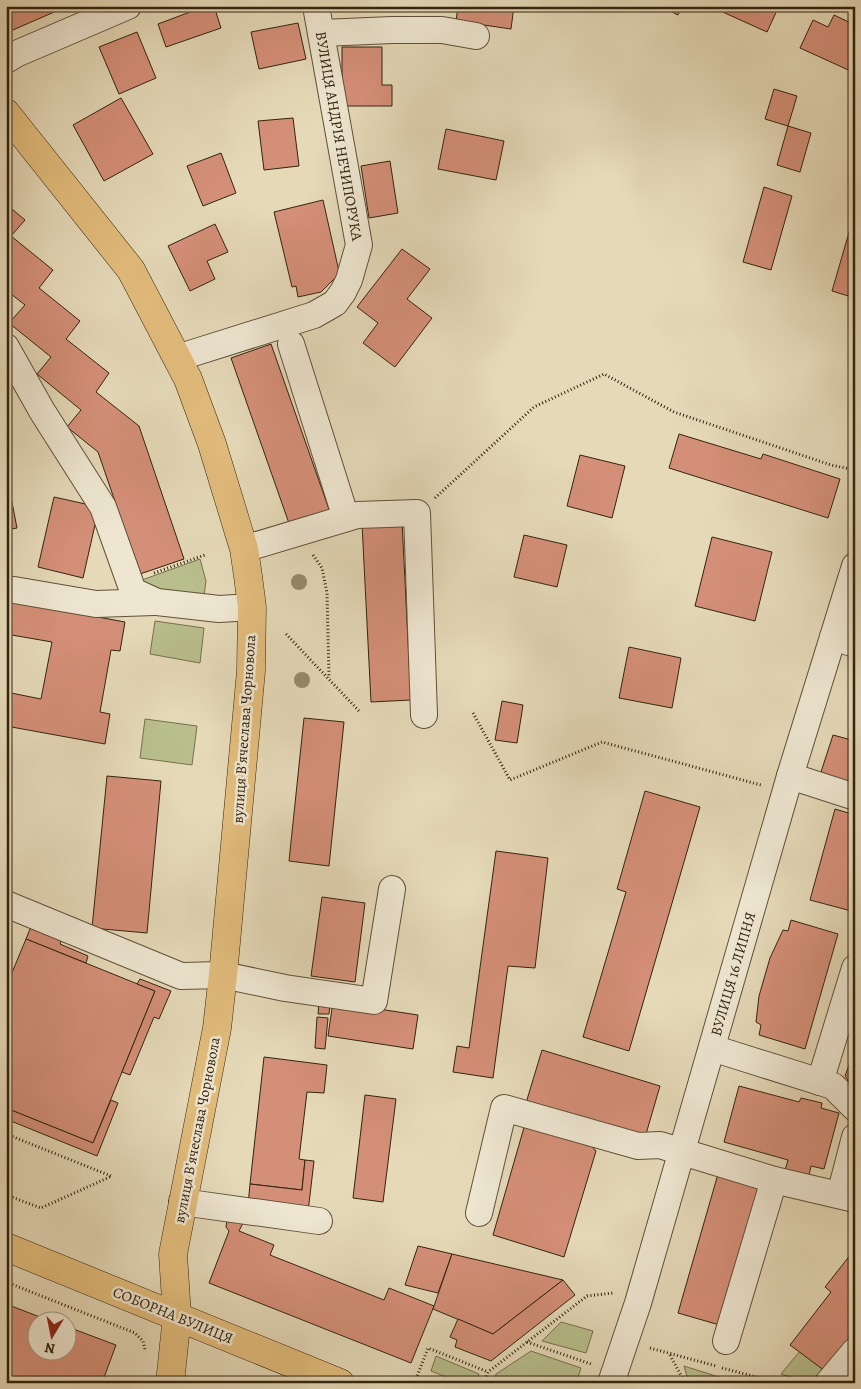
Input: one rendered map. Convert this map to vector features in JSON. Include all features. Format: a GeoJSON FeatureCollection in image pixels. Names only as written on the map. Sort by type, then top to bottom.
{"type":"FeatureCollection","features":[{"type":"Feature","properties":{"kind":"main road","name":"вулиця Вʼячеслава Чорновола"},"geometry":{"type":"LineString","coordinates":[[6,113],[132,270],[188,379],[212,444],[244,549],[252,607],[251,671],[217,1028],[173,1254],[177,1316],[170,1383]]}},
{"type":"Feature","properties":{"kind":"main road","name":"СОБОРНА ВУЛИЦЯ"},"geometry":{"type":"LineString","coordinates":[[6,1247],[340,1383]]}},
{"type":"Feature","properties":{"kind":"street"},"geometry":{"type":"LineString","coordinates":[[6,60],[128,6]]}},
{"type":"Feature","properties":{"kind":"street","name":"ВУЛИЦЯ АНДРІЯ НЕЧИПОРУКА"},"geometry":{"type":"LineString","coordinates":[[177,358],[314,315],[335,303],[349,280],[359,246],[316,6]]}},
{"type":"Feature","properties":{"kind":"street"},"geometry":{"type":"LineString","coordinates":[[322,32],[442,30],[476,36]]}},
{"type":"Feature","properties":{"kind":"street"},"geometry":{"type":"LineString","coordinates":[[291,344],[346,518]]}},
{"type":"Feature","properties":{"kind":"street"},"geometry":{"type":"LineString","coordinates":[[6,347],[42,410],[103,507],[133,591],[157,602]]}},
{"type":"Feature","properties":{"kind":"street"},"geometry":{"type":"LineString","coordinates":[[244,549],[357,515],[417,513],[424,715]]}},
{"type":"Feature","properties":{"kind":"street","name":"ВУЛИЦЯ 16 ЛИПНЯ"},"geometry":{"type":"LineString","coordinates":[[600,1378],[638,1303],[790,776],[844,641],[855,566]]}},
{"type":"Feature","properties":{"kind":"street"},"geometry":{"type":"LineString","coordinates":[[14,590],[96,604],[157,602],[219,609],[252,607]]}},
{"type":"Feature","properties":{"kind":"street"},"geometry":{"type":"LineString","coordinates":[[790,776],[855,797]]}},
{"type":"Feature","properties":{"kind":"street"},"geometry":{"type":"LineString","coordinates":[[6,904],[181,976],[223,975],[285,988],[374,1002],[392,889]]}},
{"type":"Feature","properties":{"kind":"street"},"geometry":{"type":"LineString","coordinates":[[820,1082],[855,968]]}},
{"type":"Feature","properties":{"kind":"street"},"geometry":{"type":"LineString","coordinates":[[712,1048],[833,1086],[855,1108]]}},
{"type":"Feature","properties":{"kind":"street"},"geometry":{"type":"LineString","coordinates":[[479,1213],[504,1108],[638,1146],[660,1145],[774,1180],[847,1197],[855,1137]]}},
{"type":"Feature","properties":{"kind":"street"},"geometry":{"type":"LineString","coordinates":[[726,1341],[774,1180]]}},
{"type":"Feature","properties":{"kind":"street"},"geometry":{"type":"LineString","coordinates":[[182,1202],[319,1221]]}},
{"type":"Feature","properties":{"kind":"street"},"geometry":{"type":"LineString","coordinates":[[828,1383],[855,1350]]}},
{"type":"Feature","properties":{"kind":"path"},"geometry":{"type":"LineString","coordinates":[[417,513],[534,407],[604,374],[674,412],[831,465],[855,470]]}},
{"type":"Feature","properties":{"kind":"path"},"geometry":{"type":"LineString","coordinates":[[298,532],[322,568],[324,576],[327,592],[329,678]]}},
{"type":"Feature","properties":{"kind":"path"},"geometry":{"type":"LineString","coordinates":[[130,582],[205,555]]}},
{"type":"Feature","properties":{"kind":"path"},"geometry":{"type":"LineString","coordinates":[[286,634],[360,712]]}},
{"type":"Feature","properties":{"kind":"path"},"geometry":{"type":"LineString","coordinates":[[474,713],[510,780],[602,742],[764,786]]}},
{"type":"Feature","properties":{"kind":"path"},"geometry":{"type":"LineString","coordinates":[[6,1134],[112,1176],[41,1208],[6,1195]]}},
{"type":"Feature","properties":{"kind":"path"},"geometry":{"type":"LineString","coordinates":[[6,1282],[135,1333],[143,1341],[145,1350]]}},
{"type":"Feature","properties":{"kind":"path"},"geometry":{"type":"LineString","coordinates":[[484,1383],[488,1372],[586,1296],[614,1292],[611,1301]]}},
{"type":"Feature","properties":{"kind":"path"},"geometry":{"type":"LineString","coordinates":[[527,1342],[592,1364],[600,1378]]}},
{"type":"Feature","properties":{"kind":"path"},"geometry":{"type":"LineString","coordinates":[[646,1347],[776,1382]]}},
{"type":"Feature","properties":{"kind":"path"},"geometry":{"type":"LineString","coordinates":[[416,1379],[428,1348],[488,1372]]}},
{"type":"Feature","properties":{"kind":"path"},"geometry":{"type":"LineString","coordinates":[[669,1354],[685,1383]]}},
{"type":"Feature","properties":{"kind":"path"},"geometry":{"type":"LineString","coordinates":[[592,1364],[594,1355]]}},
{"type":"Feature","properties":{"kind":"green space"},"geometry":{"type":"Polygon","coordinates":[[[200,559],[206,581],[204,597],[150,590],[142,580],[200,559]]]}},
{"type":"Feature","properties":{"kind":"green space"},"geometry":{"type":"Polygon","coordinates":[[[155,621],[204,628],[200,663],[150,654],[155,621]]]}},
{"type":"Feature","properties":{"kind":"green space"},"geometry":{"type":"Polygon","coordinates":[[[145,719],[197,726],[192,765],[140,758],[145,719]]]}},
{"type":"Feature","properties":{"kind":"green space"},"geometry":{"type":"Polygon","coordinates":[[[561,1322],[593,1331],[586,1353],[542,1341],[561,1322]]]}},
{"type":"Feature","properties":{"kind":"green space"},"geometry":{"type":"Polygon","coordinates":[[[531,1351],[581,1368],[576,1383],[494,1383],[496,1374],[531,1351]]]}},
{"type":"Feature","properties":{"kind":"green space"},"geometry":{"type":"Polygon","coordinates":[[[800,1351],[825,1371],[816,1383],[809,1383],[781,1374],[800,1351]]]}},
{"type":"Feature","properties":{"kind":"green space"},"geometry":{"type":"Polygon","coordinates":[[[436,1356],[479,1374],[476,1383],[461,1383],[431,1371],[436,1356]]]}},
{"type":"Feature","properties":{"kind":"green space"},"geometry":{"type":"Polygon","coordinates":[[[684,1366],[738,1383],[689,1383],[684,1366]]]}},
{"type":"Feature","properties":{"kind":"building"},"geometry":{"type":"Polygon","coordinates":[[[6,6],[68,6],[6,33],[6,6]]]}},
{"type":"Feature","properties":{"kind":"building"},"geometry":{"type":"Polygon","coordinates":[[[206,6],[214,6],[221,28],[166,47],[158,24],[206,6]]]}},
{"type":"Feature","properties":{"kind":"building"},"geometry":{"type":"Polygon","coordinates":[[[458,6],[514,6],[511,29],[456,21],[458,6]]]}},
{"type":"Feature","properties":{"kind":"building"},"geometry":{"type":"Polygon","coordinates":[[[660,6],[682,6],[678,15],[660,6]]]}},
{"type":"Feature","properties":{"kind":"building"},"geometry":{"type":"Polygon","coordinates":[[[717,6],[779,6],[767,32],[716,9],[717,6]]]}},
{"type":"Feature","properties":{"kind":"building"},"geometry":{"type":"Polygon","coordinates":[[[834,15],[855,25],[850,37],[855,39],[855,73],[800,48],[813,20],[828,27],[834,15]]]}},
{"type":"Feature","properties":{"kind":"building"},"geometry":{"type":"Polygon","coordinates":[[[298,23],[306,59],[259,69],[251,32],[298,23]]]}},
{"type":"Feature","properties":{"kind":"building"},"geometry":{"type":"Polygon","coordinates":[[[137,32],[156,78],[119,94],[99,47],[137,32]]]}},
{"type":"Feature","properties":{"kind":"building"},"geometry":{"type":"Polygon","coordinates":[[[342,47],[382,47],[382,85],[392,85],[392,106],[342,106],[342,47]]]}},
{"type":"Feature","properties":{"kind":"building"},"geometry":{"type":"Polygon","coordinates":[[[774,89],[797,96],[788,126],[765,119],[774,89]]]}},
{"type":"Feature","properties":{"kind":"building"},"geometry":{"type":"Polygon","coordinates":[[[121,98],[153,154],[104,181],[73,125],[121,98]]]}},
{"type":"Feature","properties":{"kind":"building"},"geometry":{"type":"Polygon","coordinates":[[[293,118],[299,166],[264,170],[258,121],[293,118]]]}},
{"type":"Feature","properties":{"kind":"building"},"geometry":{"type":"Polygon","coordinates":[[[788,126],[811,133],[800,172],[777,165],[788,126]]]}},
{"type":"Feature","properties":{"kind":"building"},"geometry":{"type":"Polygon","coordinates":[[[446,129],[504,141],[496,180],[438,169],[446,129]]]}},
{"type":"Feature","properties":{"kind":"building"},"geometry":{"type":"Polygon","coordinates":[[[221,153],[236,193],[203,206],[187,166],[221,153]]]}},
{"type":"Feature","properties":{"kind":"building"},"geometry":{"type":"Polygon","coordinates":[[[390,161],[398,213],[369,218],[361,166],[390,161]]]}},
{"type":"Feature","properties":{"kind":"building"},"geometry":{"type":"Polygon","coordinates":[[[764,187],[792,196],[771,270],[743,262],[764,187]]]}},
{"type":"Feature","properties":{"kind":"building"},"geometry":{"type":"Polygon","coordinates":[[[323,200],[340,276],[337,276],[321,292],[298,297],[296,286],[292,287],[274,212],[323,200]]]}},
{"type":"Feature","properties":{"kind":"building"},"geometry":{"type":"Polygon","coordinates":[[[6,204],[25,220],[11,236],[53,270],[39,288],[80,321],[66,339],[109,373],[96,392],[139,426],[184,559],[140,574],[98,452],[67,427],[81,410],[37,374],[51,357],[9,323],[25,305],[6,290],[6,204]]]}},
{"type":"Feature","properties":{"kind":"building"},"geometry":{"type":"Polygon","coordinates":[[[855,212],[855,298],[832,291],[855,212]]]}},
{"type":"Feature","properties":{"kind":"building"},"geometry":{"type":"Polygon","coordinates":[[[215,224],[228,252],[207,261],[215,279],[190,291],[168,246],[215,224]]]}},
{"type":"Feature","properties":{"kind":"building"},"geometry":{"type":"Polygon","coordinates":[[[402,249],[430,269],[407,299],[432,318],[395,367],[363,343],[378,323],[357,307],[402,249]]]}},
{"type":"Feature","properties":{"kind":"building"},"geometry":{"type":"Polygon","coordinates":[[[271,344],[331,515],[291,529],[231,358],[271,344]]]}},
{"type":"Feature","properties":{"kind":"building"},"geometry":{"type":"Polygon","coordinates":[[[679,434],[761,459],[763,454],[840,479],[828,518],[669,468],[679,434]]]}},
{"type":"Feature","properties":{"kind":"building"},"geometry":{"type":"Polygon","coordinates":[[[580,455],[625,466],[612,518],[567,506],[580,455]]]}},
{"type":"Feature","properties":{"kind":"building"},"geometry":{"type":"Polygon","coordinates":[[[11,497],[17,528],[6,530],[6,498],[11,497]]]}},
{"type":"Feature","properties":{"kind":"building"},"geometry":{"type":"Polygon","coordinates":[[[54,497],[99,507],[83,578],[38,567],[54,497]]]}},
{"type":"Feature","properties":{"kind":"building"},"geometry":{"type":"Polygon","coordinates":[[[402,522],[411,700],[371,702],[362,524],[402,522]]]}},
{"type":"Feature","properties":{"kind":"building"},"geometry":{"type":"Polygon","coordinates":[[[524,535],[567,545],[557,587],[514,577],[524,535]]]}},
{"type":"Feature","properties":{"kind":"building"},"geometry":{"type":"Polygon","coordinates":[[[712,537],[772,552],[755,621],[695,606],[712,537]]]}},
{"type":"Feature","properties":{"kind":"building"},"geometry":{"type":"Polygon","coordinates":[[[6,600],[125,622],[120,651],[111,650],[100,712],[110,714],[105,744],[6,726],[6,692],[41,699],[52,642],[6,634],[6,600]]]}},
{"type":"Feature","properties":{"kind":"building"},"geometry":{"type":"Polygon","coordinates":[[[629,647],[681,658],[672,708],[619,698],[629,647]]]}},
{"type":"Feature","properties":{"kind":"building"},"geometry":{"type":"Polygon","coordinates":[[[502,701],[523,705],[517,743],[495,740],[502,701]]]}},
{"type":"Feature","properties":{"kind":"building"},"geometry":{"type":"Polygon","coordinates":[[[304,718],[344,722],[329,866],[289,861],[304,718]]]}},
{"type":"Feature","properties":{"kind":"building"},"geometry":{"type":"Polygon","coordinates":[[[833,735],[855,741],[855,786],[820,775],[833,735]]]}},
{"type":"Feature","properties":{"kind":"building"},"geometry":{"type":"Polygon","coordinates":[[[107,776],[161,781],[147,933],[92,928],[107,776]]]}},
{"type":"Feature","properties":{"kind":"building"},"geometry":{"type":"Polygon","coordinates":[[[645,791],[700,807],[629,1051],[583,1037],[626,892],[617,889],[645,791]]]}},
{"type":"Feature","properties":{"kind":"building"},"geometry":{"type":"Polygon","coordinates":[[[835,809],[855,815],[855,912],[810,900],[835,809]]]}},
{"type":"Feature","properties":{"kind":"building"},"geometry":{"type":"Polygon","coordinates":[[[496,851],[548,858],[535,968],[508,966],[493,1078],[453,1072],[457,1046],[469,1048],[496,851]]]}},
{"type":"Feature","properties":{"kind":"building"},"geometry":{"type":"Polygon","coordinates":[[[322,897],[365,903],[355,982],[311,976],[322,897]]]}},
{"type":"Feature","properties":{"kind":"building"},"geometry":{"type":"Polygon","coordinates":[[[791,920],[838,934],[805,1049],[759,1035],[761,1025],[756,1022],[759,996],[770,958],[783,930],[788,931],[791,920]]]}},
{"type":"Feature","properties":{"kind":"building"},"geometry":{"type":"Polygon","coordinates":[[[32,924],[63,936],[60,944],[88,956],[86,963],[26,939],[32,924]]]}},
{"type":"Feature","properties":{"kind":"building"},"geometry":{"type":"Polygon","coordinates":[[[26,939],[155,991],[93,1143],[6,1108],[6,987],[26,939]]]}},
{"type":"Feature","properties":{"kind":"building"},"geometry":{"type":"Polygon","coordinates":[[[140,979],[171,991],[159,1019],[154,1017],[130,1075],[122,1072],[155,991],[137,984],[140,979]]]}},
{"type":"Feature","properties":{"kind":"building"},"geometry":{"type":"Polygon","coordinates":[[[333,1002],[418,1015],[413,1049],[328,1036],[333,1002]]]}},
{"type":"Feature","properties":{"kind":"building"},"geometry":{"type":"Polygon","coordinates":[[[319,1003],[330,1003],[329,1014],[318,1014],[319,1003]]]}},
{"type":"Feature","properties":{"kind":"building"},"geometry":{"type":"Polygon","coordinates":[[[317,1017],[328,1018],[325,1049],[315,1048],[317,1017]]]}},
{"type":"Feature","properties":{"kind":"building"},"geometry":{"type":"Polygon","coordinates":[[[855,1049],[855,1087],[852,1086],[845,1076],[855,1049]]]}},
{"type":"Feature","properties":{"kind":"building"},"geometry":{"type":"Polygon","coordinates":[[[542,1050],[660,1086],[644,1141],[526,1103],[542,1050]]]}},
{"type":"Feature","properties":{"kind":"building"},"geometry":{"type":"Polygon","coordinates":[[[264,1057],[327,1065],[324,1093],[307,1092],[299,1159],[305,1160],[302,1190],[250,1184],[264,1057]]]}},
{"type":"Feature","properties":{"kind":"building"},"geometry":{"type":"Polygon","coordinates":[[[739,1086],[799,1102],[801,1098],[822,1103],[821,1108],[839,1113],[824,1169],[811,1166],[808,1180],[784,1174],[788,1160],[724,1142],[739,1086]]]}},
{"type":"Feature","properties":{"kind":"building"},"geometry":{"type":"Polygon","coordinates":[[[365,1095],[396,1099],[383,1202],[353,1198],[365,1095]]]}},
{"type":"Feature","properties":{"kind":"building"},"geometry":{"type":"Polygon","coordinates":[[[111,1100],[118,1103],[97,1156],[6,1119],[6,1108],[93,1143],[111,1100]]]}},
{"type":"Feature","properties":{"kind":"building"},"geometry":{"type":"Polygon","coordinates":[[[525,1124],[589,1143],[596,1151],[564,1257],[493,1235],[525,1124]]]}},
{"type":"Feature","properties":{"kind":"building"},"geometry":{"type":"Polygon","coordinates":[[[305,1160],[314,1161],[308,1212],[248,1205],[250,1184],[302,1190],[305,1160]]]}},
{"type":"Feature","properties":{"kind":"building"},"geometry":{"type":"Polygon","coordinates":[[[718,1174],[764,1187],[723,1326],[678,1313],[718,1174]]]}},
{"type":"Feature","properties":{"kind":"building"},"geometry":{"type":"Polygon","coordinates":[[[227,1220],[243,1223],[239,1231],[274,1245],[270,1255],[384,1300],[389,1288],[434,1306],[411,1363],[209,1283],[229,1231],[226,1227],[227,1220]]]}},
{"type":"Feature","properties":{"kind":"building"},"geometry":{"type":"Polygon","coordinates":[[[418,1246],[452,1254],[438,1293],[405,1285],[418,1246]]]}},
{"type":"Feature","properties":{"kind":"building"},"geometry":{"type":"Polygon","coordinates":[[[855,1249],[855,1333],[825,1371],[790,1345],[831,1292],[825,1287],[855,1249]]]}},
{"type":"Feature","properties":{"kind":"building"},"geometry":{"type":"Polygon","coordinates":[[[452,1254],[563,1280],[493,1334],[433,1309],[452,1254]]]}},
{"type":"Feature","properties":{"kind":"building"},"geometry":{"type":"Polygon","coordinates":[[[563,1280],[575,1295],[491,1361],[455,1347],[457,1340],[450,1337],[458,1319],[493,1334],[563,1280]]]}},
{"type":"Feature","properties":{"kind":"building"},"geometry":{"type":"Polygon","coordinates":[[[6,1304],[28,1312],[28,1362],[78,1362],[78,1331],[116,1345],[102,1383],[6,1383],[6,1304]]]}}]}
